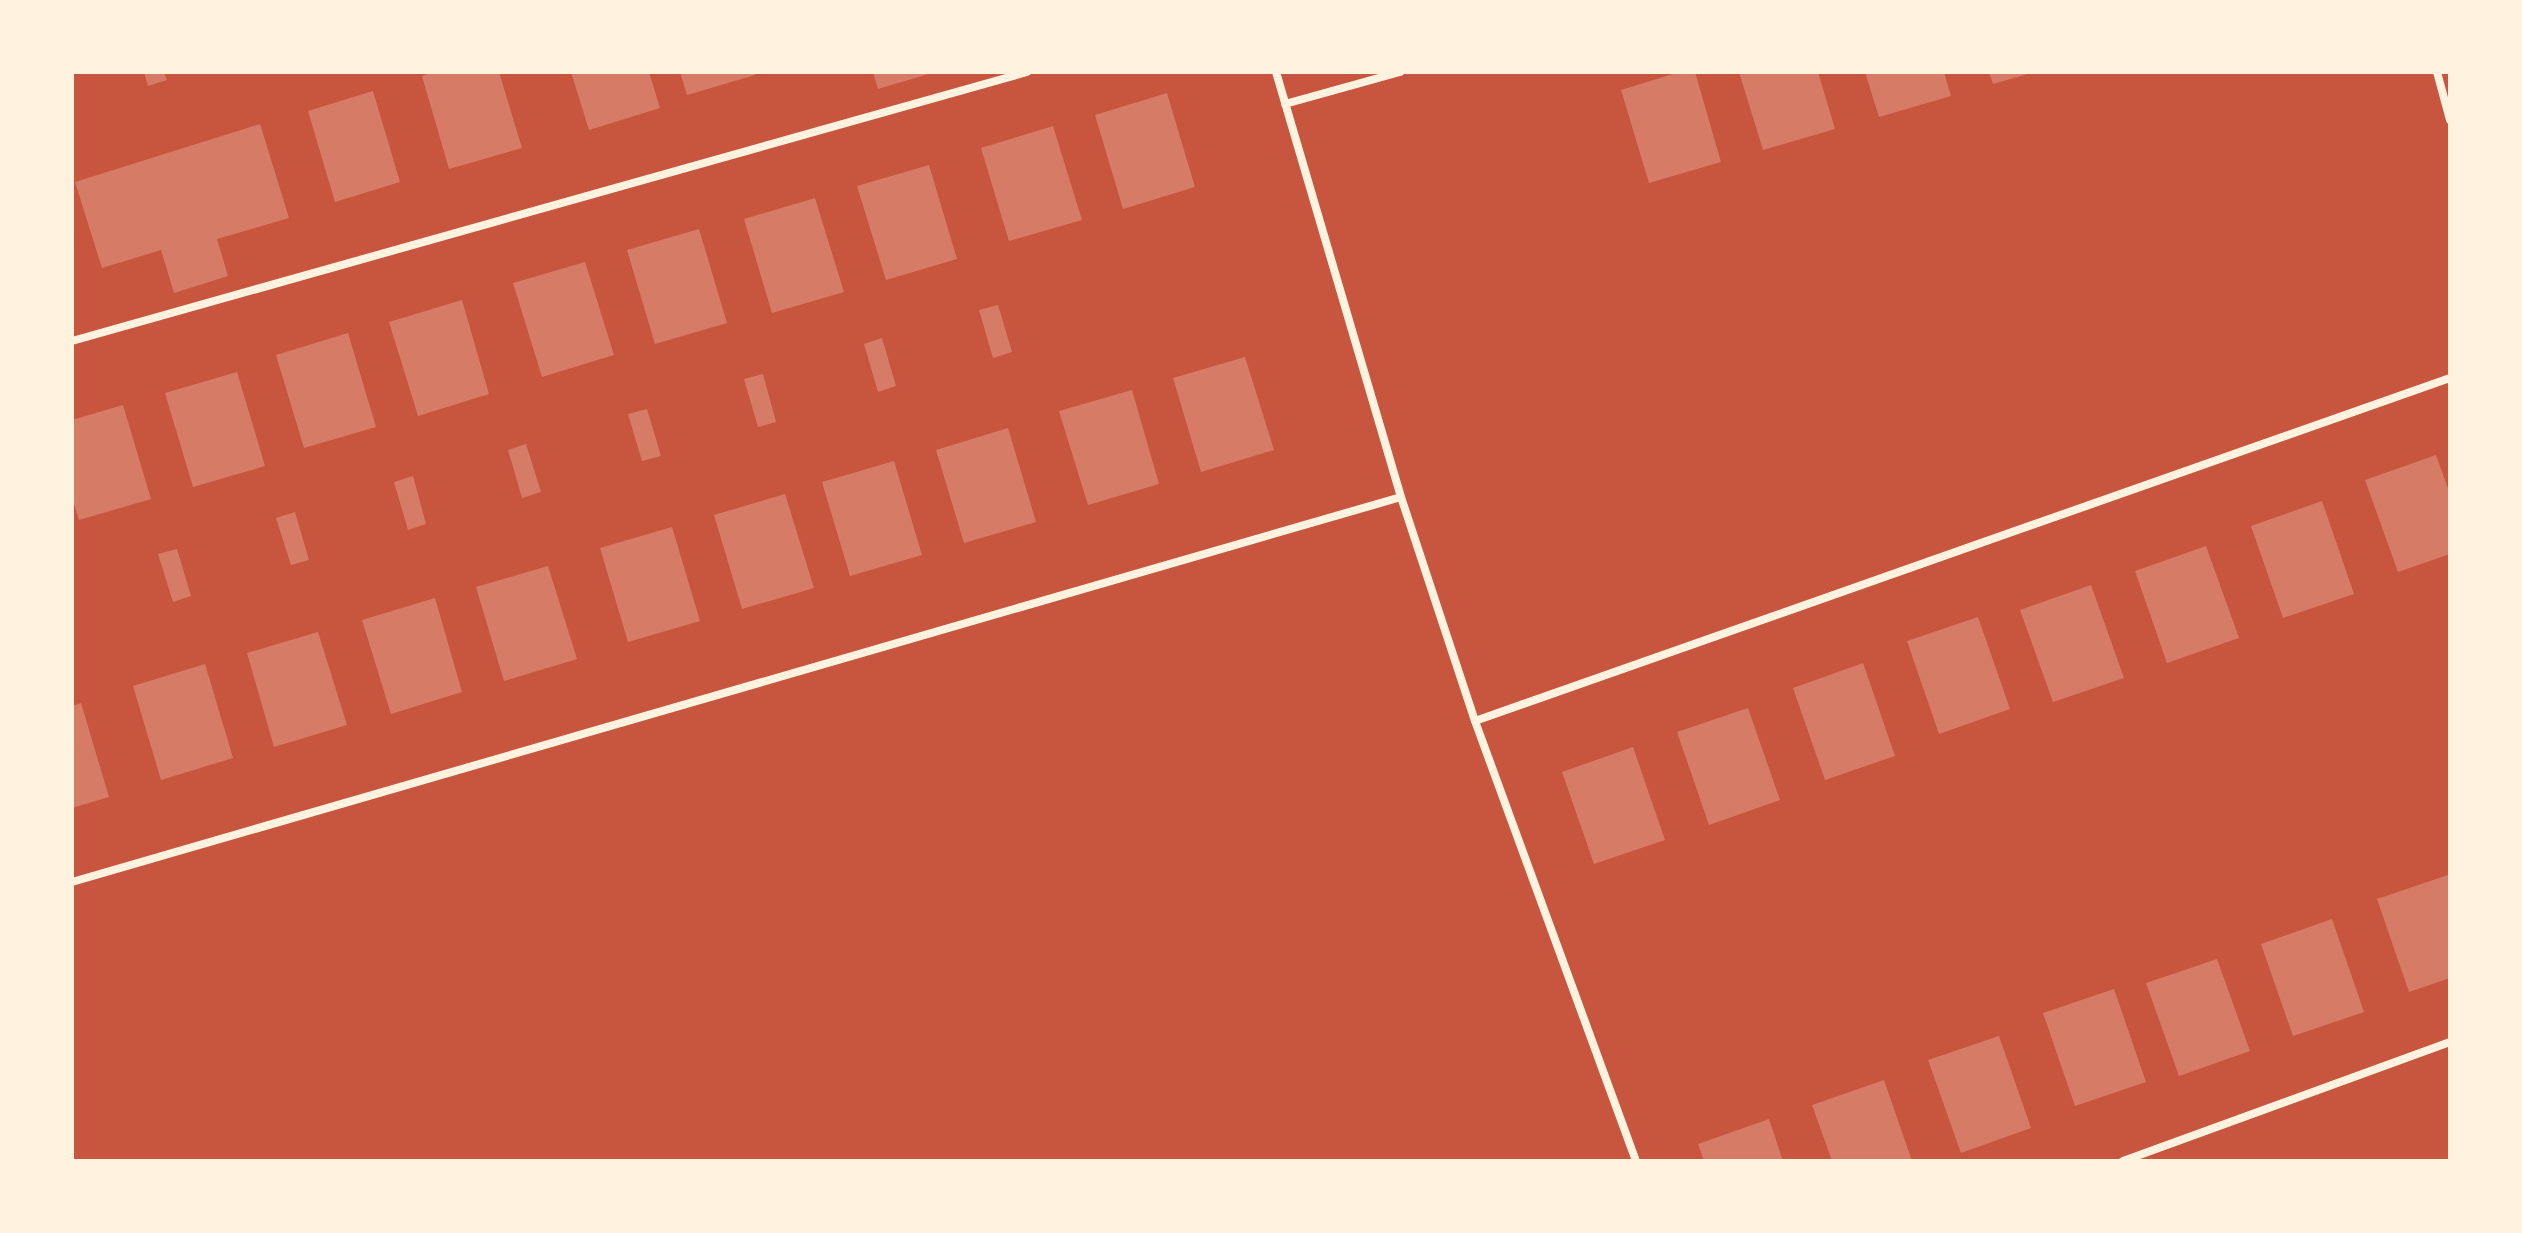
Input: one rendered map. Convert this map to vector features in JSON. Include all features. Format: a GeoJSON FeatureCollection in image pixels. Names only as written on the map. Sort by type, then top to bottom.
{"type":"FeatureCollection","features":[{"type":"Feature","properties":{"kind":"street"},"geometry":{"type":"LineString","coordinates":[[72,341],[1027,72]]}},
{"type":"Feature","properties":{"kind":"street"},"geometry":{"type":"LineString","coordinates":[[1276,72],[1401,497],[1475,721],[1636,1161]]}},
{"type":"Feature","properties":{"kind":"street"},"geometry":{"type":"LineString","coordinates":[[1285,104],[1400,72]]}},
{"type":"Feature","properties":{"kind":"street"},"geometry":{"type":"LineString","coordinates":[[2437,72],[2450,120]]}},
{"type":"Feature","properties":{"kind":"street"},"geometry":{"type":"LineString","coordinates":[[1475,721],[2450,378]]}},
{"type":"Feature","properties":{"kind":"street"},"geometry":{"type":"LineString","coordinates":[[72,882],[1401,497]]}},
{"type":"Feature","properties":{"kind":"street"},"geometry":{"type":"LineString","coordinates":[[2123,1161],[2450,1042]]}},
{"type":"Feature","properties":{"kind":"building"},"geometry":{"type":"Polygon","coordinates":[[[144,72],[164,72],[167,80],[148,86],[144,72]]]}},
{"type":"Feature","properties":{"kind":"building"},"geometry":{"type":"Polygon","coordinates":[[[434,72],[499,72],[522,148],[449,169],[422,76],[434,72]]]}},
{"type":"Feature","properties":{"kind":"building"},"geometry":{"type":"Polygon","coordinates":[[[571,72],[649,72],[660,108],[589,130],[571,72]]]}},
{"type":"Feature","properties":{"kind":"building"},"geometry":{"type":"Polygon","coordinates":[[[680,72],[754,72],[755,75],[687,95],[680,72]]]}},
{"type":"Feature","properties":{"kind":"building"},"geometry":{"type":"Polygon","coordinates":[[[873,72],[931,72],[932,73],[878,89],[873,72]]]}},
{"type":"Feature","properties":{"kind":"building"},"geometry":{"type":"Polygon","coordinates":[[[1679,72],[1695,72],[1721,162],[1649,183],[1621,90],[1679,72]]]}},
{"type":"Feature","properties":{"kind":"building"},"geometry":{"type":"Polygon","coordinates":[[[1739,72],[1818,72],[1835,129],[1763,150],[1739,72]]]}},
{"type":"Feature","properties":{"kind":"building"},"geometry":{"type":"Polygon","coordinates":[[[1865,72],[1944,72],[1951,96],[1879,117],[1865,72]]]}},
{"type":"Feature","properties":{"kind":"building"},"geometry":{"type":"Polygon","coordinates":[[[1989,72],[2031,72],[2031,73],[1993,84],[1989,72]]]}},
{"type":"Feature","properties":{"kind":"building"},"geometry":{"type":"Polygon","coordinates":[[[373,91],[400,182],[335,202],[308,111],[373,91]]]}},
{"type":"Feature","properties":{"kind":"building"},"geometry":{"type":"Polygon","coordinates":[[[1167,93],[1195,187],[1123,209],[1095,115],[1167,93]]]}},
{"type":"Feature","properties":{"kind":"building"},"geometry":{"type":"Polygon","coordinates":[[[260,124],[289,218],[217,239],[228,276],[174,293],[161,250],[102,268],[75,182],[260,124]]]}},
{"type":"Feature","properties":{"kind":"building"},"geometry":{"type":"Polygon","coordinates":[[[1053,126],[1082,220],[1009,241],[981,148],[1053,126]]]}},
{"type":"Feature","properties":{"kind":"building"},"geometry":{"type":"Polygon","coordinates":[[[929,165],[957,259],[886,280],[857,186],[929,165]]]}},
{"type":"Feature","properties":{"kind":"building"},"geometry":{"type":"Polygon","coordinates":[[[815,198],[844,292],[772,313],[744,219],[815,198]]]}},
{"type":"Feature","properties":{"kind":"building"},"geometry":{"type":"Polygon","coordinates":[[[699,229],[727,323],[655,344],[627,250],[699,229]]]}},
{"type":"Feature","properties":{"kind":"building"},"geometry":{"type":"Polygon","coordinates":[[[585,262],[614,355],[542,377],[513,283],[585,262]]]}},
{"type":"Feature","properties":{"kind":"building"},"geometry":{"type":"Polygon","coordinates":[[[462,300],[489,394],[418,416],[389,322],[462,300]]]}},
{"type":"Feature","properties":{"kind":"building"},"geometry":{"type":"Polygon","coordinates":[[[998,305],[1012,352],[993,358],[979,310],[998,305]]]}},
{"type":"Feature","properties":{"kind":"building"},"geometry":{"type":"Polygon","coordinates":[[[348,333],[376,427],[304,448],[276,355],[348,333]]]}},
{"type":"Feature","properties":{"kind":"building"},"geometry":{"type":"Polygon","coordinates":[[[882,338],[896,386],[878,392],[864,344],[882,338]]]}},
{"type":"Feature","properties":{"kind":"building"},"geometry":{"type":"Polygon","coordinates":[[[1245,357],[1274,450],[1201,472],[1173,378],[1245,357]]]}},
{"type":"Feature","properties":{"kind":"building"},"geometry":{"type":"Polygon","coordinates":[[[237,372],[265,466],[193,487],[165,393],[237,372]]]}},
{"type":"Feature","properties":{"kind":"building"},"geometry":{"type":"Polygon","coordinates":[[[763,374],[776,422],[758,427],[744,379],[763,374]]]}},
{"type":"Feature","properties":{"kind":"building"},"geometry":{"type":"Polygon","coordinates":[[[1132,390],[1159,484],[1088,505],[1059,411],[1132,390]]]}},
{"type":"Feature","properties":{"kind":"building"},"geometry":{"type":"Polygon","coordinates":[[[123,405],[151,499],[79,520],[72,497],[72,420],[123,405]]]}},
{"type":"Feature","properties":{"kind":"building"},"geometry":{"type":"Polygon","coordinates":[[[647,409],[661,456],[642,461],[628,414],[647,409]]]}},
{"type":"Feature","properties":{"kind":"building"},"geometry":{"type":"Polygon","coordinates":[[[1008,428],[1036,522],[964,543],[936,450],[1008,428]]]}},
{"type":"Feature","properties":{"kind":"building"},"geometry":{"type":"Polygon","coordinates":[[[526,444],[541,492],[522,498],[508,450],[526,444]]]}},
{"type":"Feature","properties":{"kind":"building"},"geometry":{"type":"Polygon","coordinates":[[[2436,455],[2450,494],[2450,554],[2398,572],[2365,480],[2436,455]]]}},
{"type":"Feature","properties":{"kind":"building"},"geometry":{"type":"Polygon","coordinates":[[[894,461],[922,555],[850,576],[822,482],[894,461]]]}},
{"type":"Feature","properties":{"kind":"building"},"geometry":{"type":"Polygon","coordinates":[[[413,476],[426,524],[408,530],[394,482],[413,476]]]}},
{"type":"Feature","properties":{"kind":"building"},"geometry":{"type":"Polygon","coordinates":[[[785,494],[814,588],[742,609],[714,515],[785,494]]]}},
{"type":"Feature","properties":{"kind":"building"},"geometry":{"type":"Polygon","coordinates":[[[2322,501],[2354,594],[2283,618],[2251,526],[2322,501]]]}},
{"type":"Feature","properties":{"kind":"building"},"geometry":{"type":"Polygon","coordinates":[[[295,512],[309,560],[291,565],[276,518],[295,512]]]}},
{"type":"Feature","properties":{"kind":"building"},"geometry":{"type":"Polygon","coordinates":[[[672,527],[700,621],[628,642],[600,548],[672,527]]]}},
{"type":"Feature","properties":{"kind":"building"},"geometry":{"type":"Polygon","coordinates":[[[2206,546],[2239,638],[2167,663],[2135,571],[2206,546]]]}},
{"type":"Feature","properties":{"kind":"building"},"geometry":{"type":"Polygon","coordinates":[[[177,549],[191,596],[173,602],[158,554],[177,549]]]}},
{"type":"Feature","properties":{"kind":"building"},"geometry":{"type":"Polygon","coordinates":[[[548,566],[577,659],[504,681],[476,587],[548,566]]]}},
{"type":"Feature","properties":{"kind":"building"},"geometry":{"type":"Polygon","coordinates":[[[2091,585],[2124,678],[2053,702],[2020,610],[2091,585]]]}},
{"type":"Feature","properties":{"kind":"building"},"geometry":{"type":"Polygon","coordinates":[[[435,598],[462,692],[391,714],[362,620],[435,598]]]}},
{"type":"Feature","properties":{"kind":"building"},"geometry":{"type":"Polygon","coordinates":[[[1978,617],[2010,709],[1939,734],[1907,641],[1978,617]]]}},
{"type":"Feature","properties":{"kind":"building"},"geometry":{"type":"Polygon","coordinates":[[[318,632],[347,725],[274,747],[247,653],[318,632]]]}},
{"type":"Feature","properties":{"kind":"building"},"geometry":{"type":"Polygon","coordinates":[[[1863,663],[1895,756],[1825,780],[1793,688],[1863,663]]]}},
{"type":"Feature","properties":{"kind":"building"},"geometry":{"type":"Polygon","coordinates":[[[205,664],[233,758],[161,780],[133,686],[205,664]]]}},
{"type":"Feature","properties":{"kind":"building"},"geometry":{"type":"Polygon","coordinates":[[[81,703],[109,797],[72,808],[72,706],[81,703]]]}},
{"type":"Feature","properties":{"kind":"building"},"geometry":{"type":"Polygon","coordinates":[[[1748,708],[1780,800],[1709,825],[1677,732],[1748,708]]]}},
{"type":"Feature","properties":{"kind":"building"},"geometry":{"type":"Polygon","coordinates":[[[1633,747],[1665,840],[1594,864],[1562,772],[1633,747]]]}},
{"type":"Feature","properties":{"kind":"building"},"geometry":{"type":"Polygon","coordinates":[[[2448,875],[2450,978],[2409,992],[2377,899],[2448,875]]]}},
{"type":"Feature","properties":{"kind":"building"},"geometry":{"type":"Polygon","coordinates":[[[2332,919],[2364,1012],[2293,1036],[2261,944],[2332,919]]]}},
{"type":"Feature","properties":{"kind":"building"},"geometry":{"type":"Polygon","coordinates":[[[2217,959],[2250,1051],[2179,1076],[2146,983],[2217,959]]]}},
{"type":"Feature","properties":{"kind":"building"},"geometry":{"type":"Polygon","coordinates":[[[2114,989],[2146,1082],[2075,1106],[2043,1013],[2114,989]]]}},
{"type":"Feature","properties":{"kind":"building"},"geometry":{"type":"Polygon","coordinates":[[[1999,1036],[2031,1128],[1961,1153],[1928,1060],[1999,1036]]]}},
{"type":"Feature","properties":{"kind":"building"},"geometry":{"type":"Polygon","coordinates":[[[1884,1080],[1912,1161],[1832,1161],[1812,1105],[1884,1080]]]}},
{"type":"Feature","properties":{"kind":"building"},"geometry":{"type":"Polygon","coordinates":[[[1769,1119],[1783,1161],[1704,1161],[1698,1144],[1769,1119]]]}}]}
